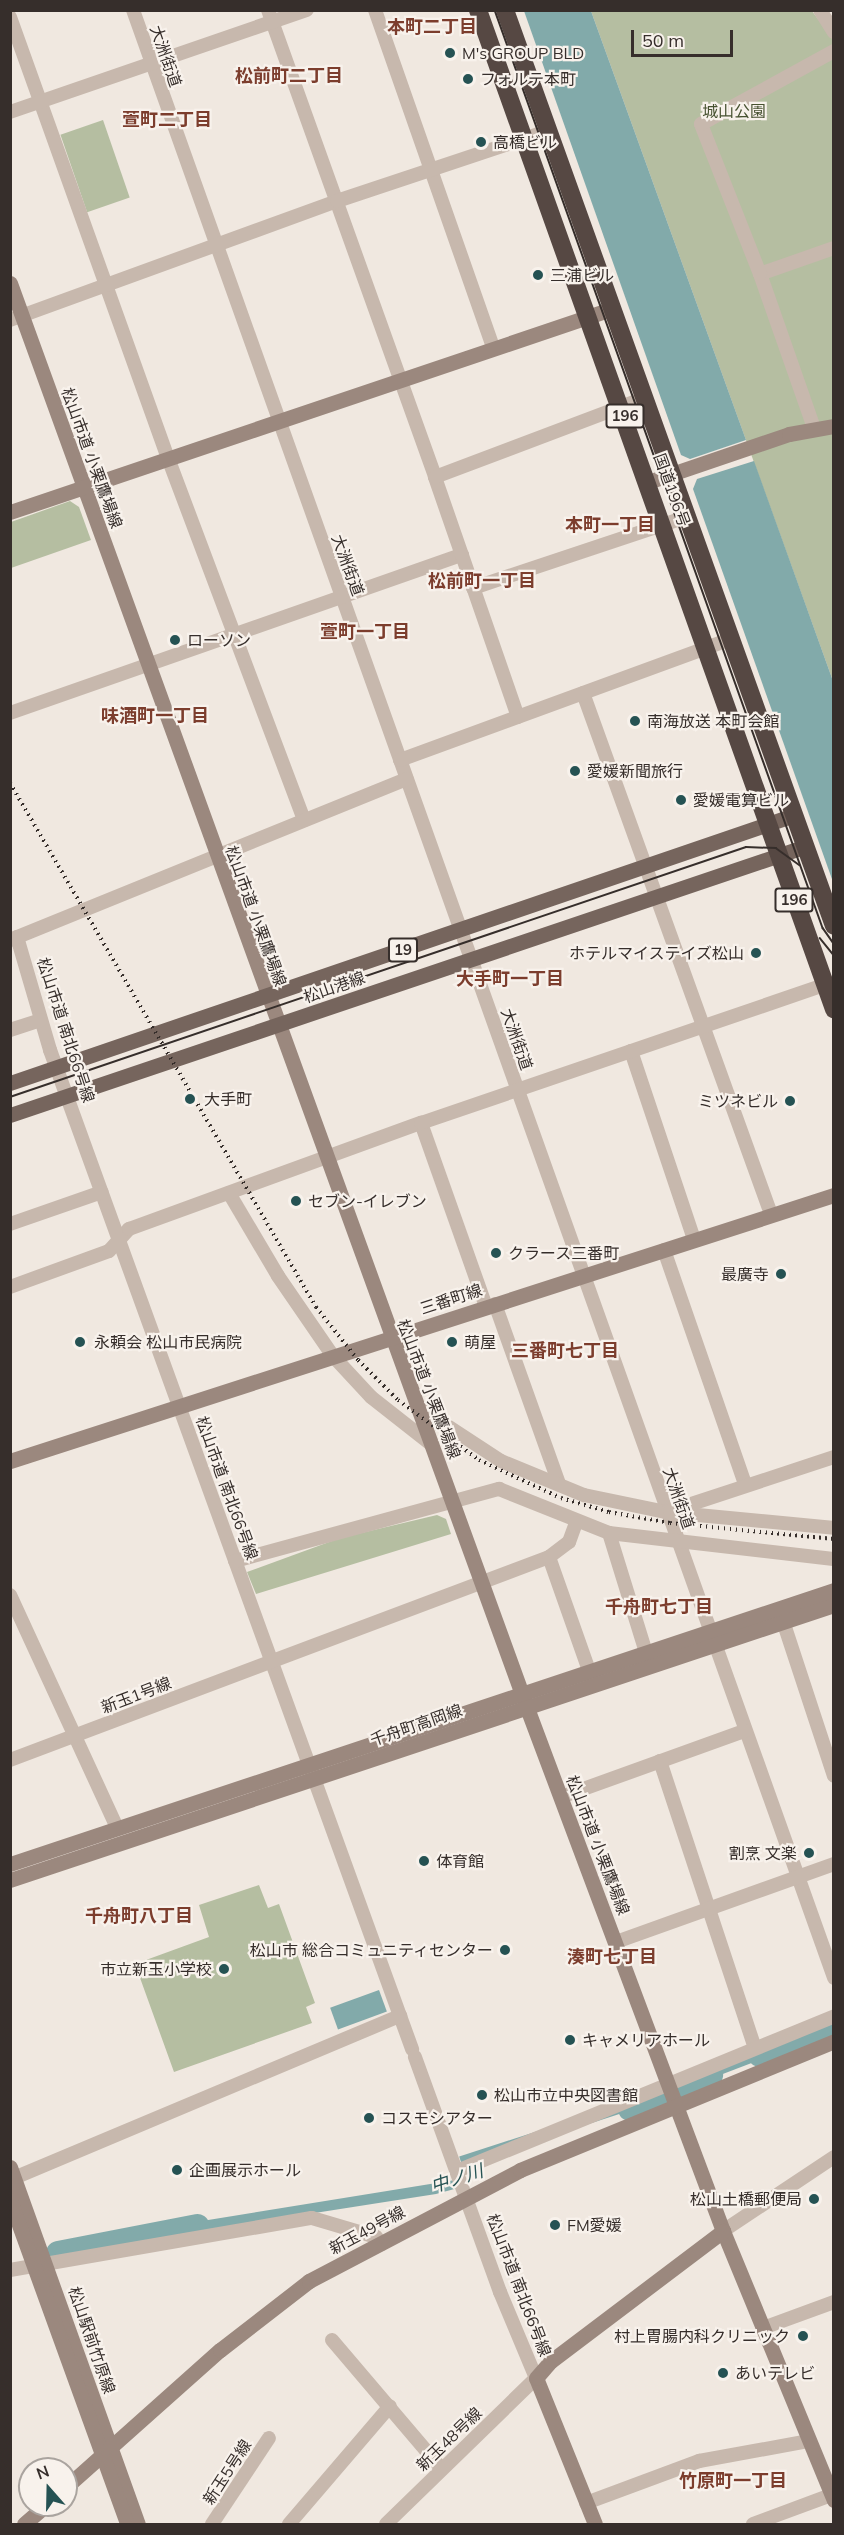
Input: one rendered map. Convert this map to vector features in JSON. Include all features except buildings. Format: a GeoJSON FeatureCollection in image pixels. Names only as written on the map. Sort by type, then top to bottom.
{"type":"FeatureCollection","features":[{"type":"Feature","properties":{"kind":"highway","name":"国道196号"},"geometry":{"type":"LineString","coordinates":[[478,10],[664,525],[778,855],[831,986],[834,1009]]}},
{"type":"Feature","properties":{"kind":"highway","name":"国道196号"},"geometry":{"type":"LineString","coordinates":[[505,10],[834,926]]}},
{"type":"Feature","properties":{"kind":"main road","name":"松山港線"},"geometry":{"type":"LineString","coordinates":[[10,1083],[461,931],[794,814]]}},
{"type":"Feature","properties":{"kind":"main road","name":"松山港線"},"geometry":{"type":"LineString","coordinates":[[10,1115],[806,846]]}},
{"type":"Feature","properties":{"kind":"street","name":"大洲街道"},"geometry":{"type":"LineString","coordinates":[[133,10],[518,1090],[710,1638],[834,1978]]}},
{"type":"Feature","properties":{"kind":"street"},"geometry":{"type":"LineString","coordinates":[[10,112],[152,64],[271,17],[307,10]]}},
{"type":"Feature","properties":{"kind":"street"},"geometry":{"type":"LineString","coordinates":[[375,10],[434,170],[494,349]]}},
{"type":"Feature","properties":{"kind":"street"},"geometry":{"type":"LineString","coordinates":[[820,10],[834,32]]}},
{"type":"Feature","properties":{"kind":"street"},"geometry":{"type":"LineString","coordinates":[[271,17],[518,717]]}},
{"type":"Feature","properties":{"kind":"street"},"geometry":{"type":"LineString","coordinates":[[10,18],[168,458],[237,633],[304,820]]}},
{"type":"Feature","properties":{"kind":"street"},"geometry":{"type":"LineString","coordinates":[[814,428],[760,274],[701,124],[834,51]]}},
{"type":"Feature","properties":{"kind":"street"},"geometry":{"type":"LineString","coordinates":[[16,318],[337,201],[548,131]]}},
{"type":"Feature","properties":{"kind":"street"},"geometry":{"type":"LineString","coordinates":[[760,274],[834,248]]}},
{"type":"Feature","properties":{"kind":"street","name":"松山市道 小栗鷹場線"},"geometry":{"type":"LineString","coordinates":[[10,283],[16,318],[84,487],[266,996],[525,1701],[723,2231],[832,2498]]}},
{"type":"Feature","properties":{"kind":"street"},"geometry":{"type":"LineString","coordinates":[[10,512],[611,309]]}},
{"type":"Feature","properties":{"kind":"street"},"geometry":{"type":"LineString","coordinates":[[435,477],[644,398]]}},
{"type":"Feature","properties":{"kind":"street"},"geometry":{"type":"LineString","coordinates":[[648,482],[814,428],[834,426]]}},
{"type":"Feature","properties":{"kind":"street"},"geometry":{"type":"LineString","coordinates":[[473,588],[686,517]]}},
{"type":"Feature","properties":{"kind":"street"},"geometry":{"type":"LineString","coordinates":[[10,713],[462,555]]}},
{"type":"Feature","properties":{"kind":"street"},"geometry":{"type":"LineString","coordinates":[[400,760],[730,639]]}},
{"type":"Feature","properties":{"kind":"street"},"geometry":{"type":"LineString","coordinates":[[583,693],[659,895],[771,1214]]}},
{"type":"Feature","properties":{"kind":"street"},"geometry":{"type":"LineString","coordinates":[[14,938],[407,779]]}},
{"type":"Feature","properties":{"kind":"street","name":"松山市道 南北66号線"},"geometry":{"type":"LineString","coordinates":[[14,938],[40,1020],[117,1238],[313,1772],[413,2053],[536,2378],[595,2524]]}},
{"type":"Feature","properties":{"kind":"street"},"geometry":{"type":"LineString","coordinates":[[10,1287],[109,1251],[117,1238],[129,1229],[229,1192],[631,1051],[831,986]]}},
{"type":"Feature","properties":{"kind":"street"},"geometry":{"type":"LineString","coordinates":[[10,1030],[40,1020]]}},
{"type":"Feature","properties":{"kind":"street"},"geometry":{"type":"LineString","coordinates":[[631,1051],[694,1239]]}},
{"type":"Feature","properties":{"kind":"street"},"geometry":{"type":"LineString","coordinates":[[421,1124],[559,1484]]}},
{"type":"Feature","properties":{"kind":"street"},"geometry":{"type":"LineString","coordinates":[[10,1224],[102,1192]]}},
{"type":"Feature","properties":{"kind":"street"},"geometry":{"type":"LineString","coordinates":[[229,1192],[278,1276],[333,1356],[371,1397],[431,1444]]}},
{"type":"Feature","properties":{"kind":"street","name":"三番町線"},"geometry":{"type":"LineString","coordinates":[[10,1461],[834,1195]]}},
{"type":"Feature","properties":{"kind":"street"},"geometry":{"type":"LineString","coordinates":[[664,1250],[745,1484]]}},
{"type":"Feature","properties":{"kind":"street"},"geometry":{"type":"LineString","coordinates":[[417,1406],[501,1461],[623,1506],[834,1528]]}},
{"type":"Feature","properties":{"kind":"street"},"geometry":{"type":"LineString","coordinates":[[666,1512],[745,1484],[834,1457]]}},
{"type":"Feature","properties":{"kind":"street"},"geometry":{"type":"LineString","coordinates":[[235,1561],[453,1505],[500,1489],[576,1523],[609,1533],[677,1543],[834,1559]]}},
{"type":"Feature","properties":{"kind":"street"},"geometry":{"type":"LineString","coordinates":[[576,1523],[569,1542],[549,1557],[592,1678]]}},
{"type":"Feature","properties":{"kind":"street"},"geometry":{"type":"LineString","coordinates":[[609,1533],[648,1659]]}},
{"type":"Feature","properties":{"kind":"street","name":"新玉1号線"},"geometry":{"type":"LineString","coordinates":[[10,1760],[549,1557]]}},
{"type":"Feature","properties":{"kind":"street","name":"千舟町高岡線"},"geometry":{"type":"LineString","coordinates":[[10,1864],[119,1834],[313,1772],[710,1638],[834,1590]]}},
{"type":"Feature","properties":{"kind":"street"},"geometry":{"type":"LineString","coordinates":[[10,1595],[119,1834]]}},
{"type":"Feature","properties":{"kind":"street","name":"千舟町高岡線"},"geometry":{"type":"LineString","coordinates":[[710,1638],[783,1621],[834,1605]]}},
{"type":"Feature","properties":{"kind":"street"},"geometry":{"type":"LineString","coordinates":[[783,1621],[834,1776]]}},
{"type":"Feature","properties":{"kind":"street"},"geometry":{"type":"LineString","coordinates":[[561,1797],[744,1731]]}},
{"type":"Feature","properties":{"kind":"street"},"geometry":{"type":"LineString","coordinates":[[660,1761],[708,1897],[707,1910],[755,2048]]}},
{"type":"Feature","properties":{"kind":"street","name":"千舟町高岡線"},"geometry":{"type":"LineString","coordinates":[[10,1880],[119,1834]]}},
{"type":"Feature","properties":{"kind":"street"},"geometry":{"type":"LineString","coordinates":[[616,1942],[799,1879],[834,1864]]}},
{"type":"Feature","properties":{"kind":"street"},"geometry":{"type":"LineString","coordinates":[[12,2175],[400,2016]]}},
{"type":"Feature","properties":{"kind":"street"},"geometry":{"type":"LineString","coordinates":[[462,2183],[671,2093],[755,2048],[834,2016]]}},
{"type":"Feature","properties":{"kind":"street","name":"新玉49号線"},"geometry":{"type":"LineString","coordinates":[[78,2476],[277,2303],[309,2281],[381,2244],[462,2183],[520,2170],[671,2093],[834,2041]]}},
{"type":"Feature","properties":{"kind":"street"},"geometry":{"type":"LineString","coordinates":[[536,2378],[552,2361],[723,2231],[834,2157]]}},
{"type":"Feature","properties":{"kind":"street","name":"松山駅前竹原線"},"geometry":{"type":"LineString","coordinates":[[12,2175],[40,2265],[106,2452],[127,2524]]}},
{"type":"Feature","properties":{"kind":"street","name":"松山駅前竹原線"},"geometry":{"type":"LineString","coordinates":[[10,2200],[40,2265]]}},
{"type":"Feature","properties":{"kind":"street"},"geometry":{"type":"LineString","coordinates":[[10,2270],[312,2218],[376,2237],[381,2244]]}},
{"type":"Feature","properties":{"kind":"street"},"geometry":{"type":"LineString","coordinates":[[763,2328],[834,2302]]}},
{"type":"Feature","properties":{"kind":"street"},"geometry":{"type":"LineString","coordinates":[[332,2340],[441,2468]]}},
{"type":"Feature","properties":{"kind":"street","name":"新玉48号線"},"geometry":{"type":"LineString","coordinates":[[386,2524],[536,2378]]}},
{"type":"Feature","properties":{"kind":"street"},"geometry":{"type":"LineString","coordinates":[[289,2524],[390,2406]]}},
{"type":"Feature","properties":{"kind":"street","name":"新玉5号線"},"geometry":{"type":"LineString","coordinates":[[212,2524],[269,2438]]}},
{"type":"Feature","properties":{"kind":"street"},"geometry":{"type":"LineString","coordinates":[[586,2503],[699,2461],[809,2441]]}},
{"type":"Feature","properties":{"kind":"street","name":"松山駅前竹原線"},"geometry":{"type":"LineString","coordinates":[[106,2452],[138,2524]]}},
{"type":"Feature","properties":{"kind":"street"},"geometry":{"type":"LineString","coordinates":[[753,2524],[832,2498]]}},
{"type":"Feature","properties":{"kind":"green space","name":"城山公園"},"geometry":{"type":"Polygon","coordinates":[[[591,11],[812,11],[833,39],[833,681],[591,11]]]}},
{"type":"Feature","properties":{"kind":"green space"},"geometry":{"type":"Polygon","coordinates":[[[103,120],[130,198],[87,212],[60,135],[103,120]]]}},
{"type":"Feature","properties":{"kind":"green space"},"geometry":{"type":"Polygon","coordinates":[[[70,501],[79,507],[91,540],[11,568],[11,522],[70,501]]]}},
{"type":"Feature","properties":{"kind":"green space"},"geometry":{"type":"Polygon","coordinates":[[[437,1515],[446,1519],[451,1534],[256,1594],[247,1572],[340,1538],[437,1515]]]}},
{"type":"Feature","properties":{"kind":"green space"},"geometry":{"type":"Polygon","coordinates":[[[259,1885],[268,1908],[279,1904],[315,2003],[306,2007],[312,2023],[174,2072],[135,1964],[209,1937],[199,1905],[259,1885]]]}},
{"type":"Feature","properties":{"kind":"water"},"geometry":{"type":"Polygon","coordinates":[[[524,11],[591,11],[746,440],[690,459],[681,455],[524,11]]]}},
{"type":"Feature","properties":{"kind":"water"},"geometry":{"type":"Polygon","coordinates":[[[754,461],[833,681],[833,882],[693,489],[697,479],[754,461]]]}},
{"type":"Feature","properties":{"kind":"water"},"geometry":{"type":"Polygon","coordinates":[[[379,1990],[387,2012],[338,2029],[330,2008],[379,1990]]]}},
{"type":"Feature","properties":{"kind":"water"},"geometry":{"type":"Polygon","coordinates":[[[789,2039],[792,2047],[683,2089],[680,2081],[789,2039]]]}},
{"type":"Feature","properties":{"kind":"water"},"geometry":{"type":"Polygon","coordinates":[[[658,2092],[661,2101],[462,2165],[459,2157],[658,2092]]]}},
{"type":"Feature","properties":{"kind":"water"},"geometry":{"type":"Polygon","coordinates":[[[455,2180],[458,2188],[436,2194],[167,2236],[165,2227],[455,2180]]]}},
{"type":"Feature","properties":{"kind":"water"},"geometry":{"type":"Polygon","coordinates":[[[143,2232],[145,2239],[60,2257],[57,2249],[143,2232]]]}},
{"type":"Feature","properties":{"kind":"waterway","name":"中ノ川"},"geometry":{"type":"LineString","coordinates":[[760,2055],[834,2026]]}},
{"type":"Feature","properties":{"kind":"waterway","name":"中ノ川"},"geometry":{"type":"LineString","coordinates":[[630,2109],[711,2075]]}},
{"type":"Feature","properties":{"kind":"waterway","name":"中ノ川"},"geometry":{"type":"LineString","coordinates":[[58,2253],[197,2226]]}},
{"type":"Feature","properties":{"kind":"tram line"},"geometry":{"type":"LineString","coordinates":[[495,10],[823,928],[834,944]]}},
{"type":"Feature","properties":{"kind":"tram line"},"geometry":{"type":"LineString","coordinates":[[10,1097],[746,847],[776,848],[799,865]]}},
{"type":"Feature","properties":{"kind":"tram line"},"geometry":{"type":"LineString","coordinates":[[820,938],[834,955]]}},
{"type":"Feature","properties":{"kind":"railway"},"geometry":{"type":"LineString","coordinates":[[10,783],[316,1307],[358,1360],[398,1400],[479,1460],[561,1498],[609,1512],[670,1523],[834,1539]]}},
{"type":"Feature","properties":{"kind":"place","name":"M's GROUP BLD"},"geometry":{"type":"Point","coordinates":[450,53]}},
{"type":"Feature","properties":{"kind":"place","name":"フォルテ本町"},"geometry":{"type":"Point","coordinates":[468,79]}},
{"type":"Feature","properties":{"kind":"place","name":"高橋ビル"},"geometry":{"type":"Point","coordinates":[481,142]}},
{"type":"Feature","properties":{"kind":"place","name":"三浦ビル"},"geometry":{"type":"Point","coordinates":[538,275]}},
{"type":"Feature","properties":{"kind":"place","name":"ローソン"},"geometry":{"type":"Point","coordinates":[175,640]}},
{"type":"Feature","properties":{"kind":"place","name":"南海放送 本町会館"},"geometry":{"type":"Point","coordinates":[635,721]}},
{"type":"Feature","properties":{"kind":"place","name":"愛媛新聞旅行"},"geometry":{"type":"Point","coordinates":[575,771]}},
{"type":"Feature","properties":{"kind":"place","name":"愛媛電算ビル"},"geometry":{"type":"Point","coordinates":[681,800]}},
{"type":"Feature","properties":{"kind":"place","name":"ホテルマイステイズ松山"},"geometry":{"type":"Point","coordinates":[756,953]}},
{"type":"Feature","properties":{"kind":"place","name":"大手町"},"geometry":{"type":"Point","coordinates":[190,1099]}},
{"type":"Feature","properties":{"kind":"place","name":"ミツネビル"},"geometry":{"type":"Point","coordinates":[790,1101]}},
{"type":"Feature","properties":{"kind":"place","name":"セブン-イレブン"},"geometry":{"type":"Point","coordinates":[296,1201]}},
{"type":"Feature","properties":{"kind":"place","name":"クラース三番町"},"geometry":{"type":"Point","coordinates":[496,1253]}},
{"type":"Feature","properties":{"kind":"place","name":"最廣寺"},"geometry":{"type":"Point","coordinates":[781,1274]}},
{"type":"Feature","properties":{"kind":"place","name":"永頼会 松山市民病院"},"geometry":{"type":"Point","coordinates":[80,1342]}},
{"type":"Feature","properties":{"kind":"place","name":"萌屋"},"geometry":{"type":"Point","coordinates":[452,1342]}},
{"type":"Feature","properties":{"kind":"place","name":"割烹 文楽"},"geometry":{"type":"Point","coordinates":[809,1853]}},
{"type":"Feature","properties":{"kind":"place","name":"体育館"},"geometry":{"type":"Point","coordinates":[424,1861]}},
{"type":"Feature","properties":{"kind":"place","name":"松山市 総合コミュニティセンター"},"geometry":{"type":"Point","coordinates":[505,1950]}},
{"type":"Feature","properties":{"kind":"place","name":"市立新玉小学校"},"geometry":{"type":"Point","coordinates":[224,1969]}},
{"type":"Feature","properties":{"kind":"place","name":"キャメリアホール"},"geometry":{"type":"Point","coordinates":[570,2040]}},
{"type":"Feature","properties":{"kind":"place","name":"松山市立中央図書館"},"geometry":{"type":"Point","coordinates":[482,2095]}},
{"type":"Feature","properties":{"kind":"place","name":"コスモシアター"},"geometry":{"type":"Point","coordinates":[369,2118]}},
{"type":"Feature","properties":{"kind":"place","name":"企画展示ホール"},"geometry":{"type":"Point","coordinates":[177,2170]}},
{"type":"Feature","properties":{"kind":"place","name":"松山土橋郵便局"},"geometry":{"type":"Point","coordinates":[814,2199]}},
{"type":"Feature","properties":{"kind":"place","name":"FM愛媛"},"geometry":{"type":"Point","coordinates":[555,2225]}},
{"type":"Feature","properties":{"kind":"place","name":"村上胃腸内科クリニック"},"geometry":{"type":"Point","coordinates":[803,2336]}},
{"type":"Feature","properties":{"kind":"place","name":"あいテレビ"},"geometry":{"type":"Point","coordinates":[723,2373]}},
{"type":"Feature","properties":{"kind":"district","name":"本町二丁目"},"geometry":{"type":"Point","coordinates":[432,27]}},
{"type":"Feature","properties":{"kind":"district","name":"松前町二丁目"},"geometry":{"type":"Point","coordinates":[289,76]}},
{"type":"Feature","properties":{"kind":"district","name":"萱町二丁目"},"geometry":{"type":"Point","coordinates":[167,120]}},
{"type":"Feature","properties":{"kind":"district","name":"本町一丁目"},"geometry":{"type":"Point","coordinates":[610,525]}},
{"type":"Feature","properties":{"kind":"district","name":"松前町一丁目"},"geometry":{"type":"Point","coordinates":[482,581]}},
{"type":"Feature","properties":{"kind":"district","name":"萱町一丁目"},"geometry":{"type":"Point","coordinates":[365,632]}},
{"type":"Feature","properties":{"kind":"district","name":"味酒町一丁目"},"geometry":{"type":"Point","coordinates":[155,716]}},
{"type":"Feature","properties":{"kind":"district","name":"大手町一丁目"},"geometry":{"type":"Point","coordinates":[510,979]}},
{"type":"Feature","properties":{"kind":"district","name":"三番町七丁目"},"geometry":{"type":"Point","coordinates":[565,1351]}},
{"type":"Feature","properties":{"kind":"district","name":"千舟町七丁目"},"geometry":{"type":"Point","coordinates":[659,1607]}},
{"type":"Feature","properties":{"kind":"district","name":"千舟町八丁目"},"geometry":{"type":"Point","coordinates":[139,1916]}},
{"type":"Feature","properties":{"kind":"district","name":"湊町七丁目"},"geometry":{"type":"Point","coordinates":[612,1957]}},
{"type":"Feature","properties":{"kind":"district","name":"竹原町一丁目"},"geometry":{"type":"Point","coordinates":[733,2481]}}]}
